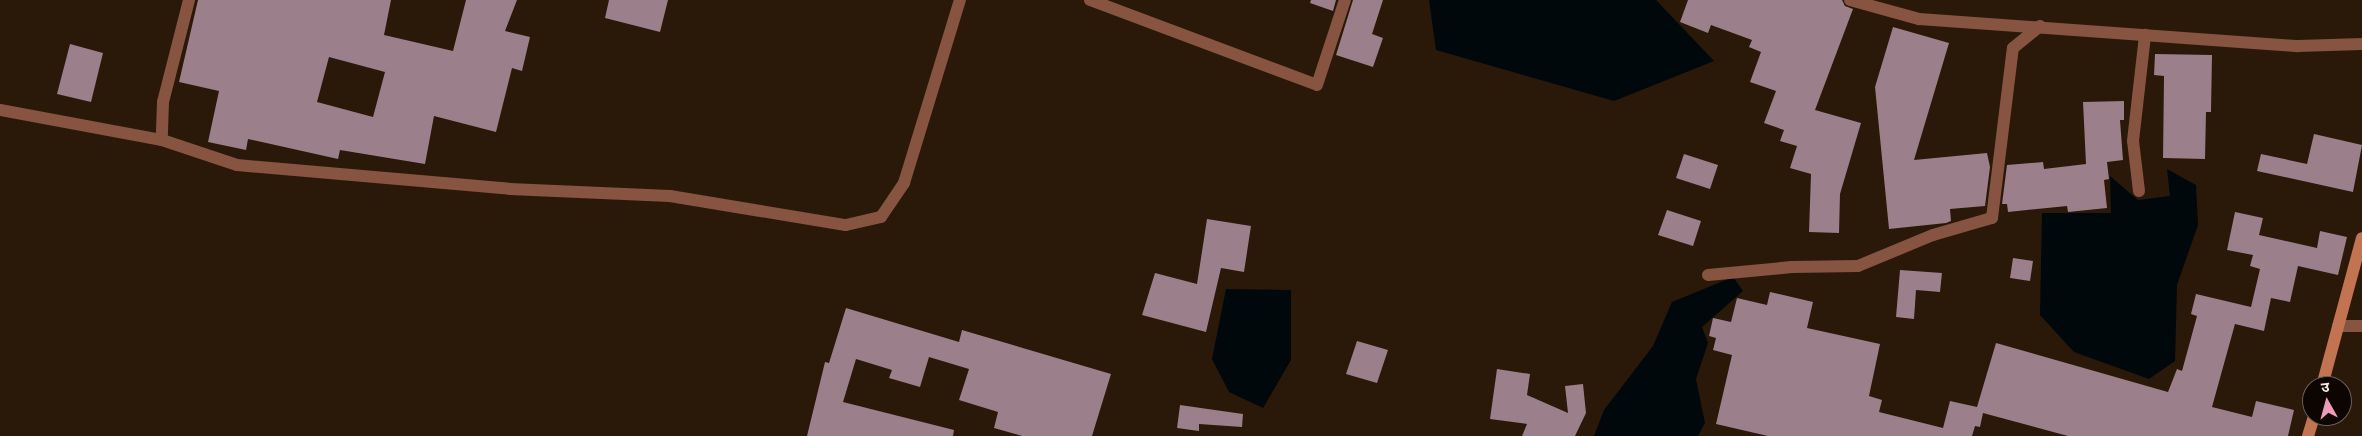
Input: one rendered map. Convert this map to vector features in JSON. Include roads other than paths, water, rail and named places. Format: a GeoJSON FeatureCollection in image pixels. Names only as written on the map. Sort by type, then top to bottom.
{"type":"FeatureCollection","features":[{"type":"Feature","properties":{"kind":"street"},"geometry":{"type":"LineString","coordinates":[[162,140],[163,102],[189,0]]}},
{"type":"Feature","properties":{"kind":"street"},"geometry":{"type":"LineString","coordinates":[[0,110],[162,140],[237,165],[510,189],[670,196],[846,225],[881,217],[904,183],[960,0]]}},
{"type":"Feature","properties":{"kind":"street"},"geometry":{"type":"LineString","coordinates":[[1090,0],[1317,85],[1345,0]]}},
{"type":"Feature","properties":{"kind":"street"},"geometry":{"type":"LineString","coordinates":[[1850,0],[1919,19],[2040,26],[2298,46],[2362,44]]}},
{"type":"Feature","properties":{"kind":"street"},"geometry":{"type":"LineString","coordinates":[[1708,275],[1792,266],[1858,266],[1933,235],[1992,218],[2012,48],[2040,26]]}},
{"type":"Feature","properties":{"kind":"street"},"geometry":{"type":"LineString","coordinates":[[2139,191],[2133,141],[2145,34]]}},
{"type":"Feature","properties":{"kind":"street"},"geometry":{"type":"LineString","coordinates":[[2325,376],[2362,238]]}},
{"type":"Feature","properties":{"kind":"street"},"geometry":{"type":"LineString","coordinates":[[2338,326],[2362,326]]}}]}
